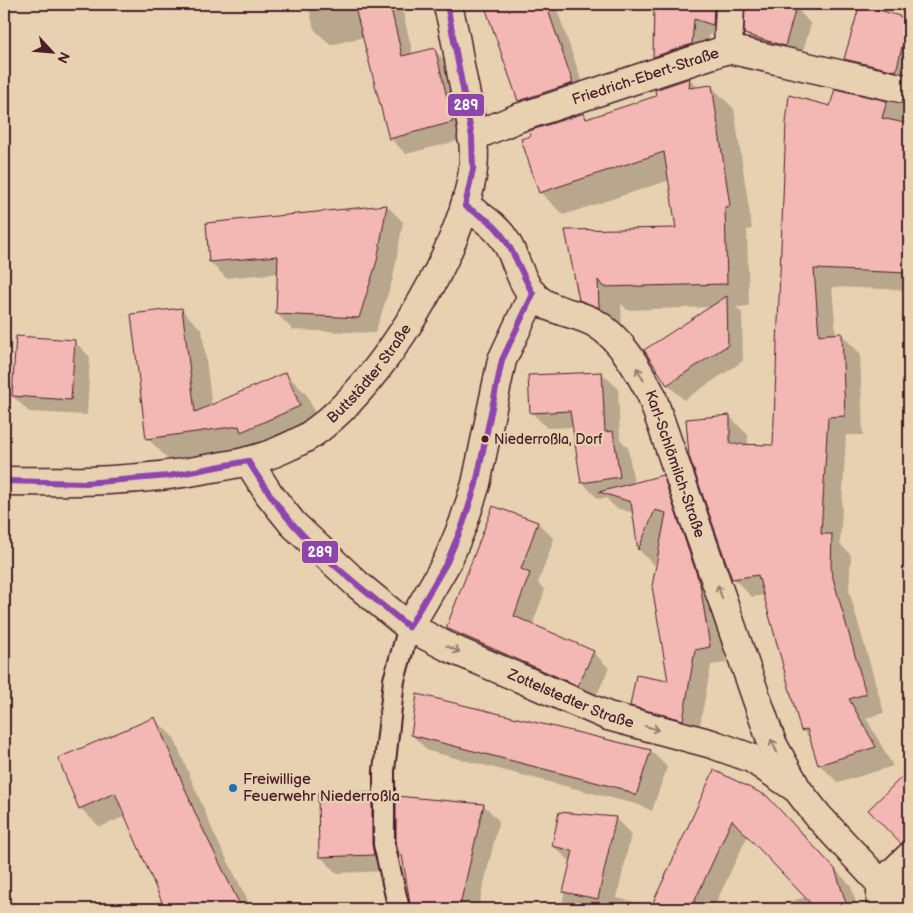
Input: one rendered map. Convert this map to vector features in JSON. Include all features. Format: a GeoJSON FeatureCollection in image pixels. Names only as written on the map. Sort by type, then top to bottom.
{"type":"FeatureCollection","features":[{"type":"Feature","properties":{"kind":"street","name":"Buttstädter Straße"},"geometry":{"type":"LineString","coordinates":[[4,481],[86,483],[169,476],[248,461],[280,450],[313,433],[347,404],[398,338],[427,294],[451,245],[465,206],[473,168],[472,137],[447,4]]}},
{"type":"Feature","properties":{"kind":"street"},"geometry":{"type":"LineString","coordinates":[[728,49],[730,4]]}},
{"type":"Feature","properties":{"kind":"street","name":"Friedrich-Ebert-Straße"},"geometry":{"type":"LineString","coordinates":[[472,137],[518,118],[728,49],[909,90]]}},
{"type":"Feature","properties":{"kind":"street","name":"Karl-Schlömilch-Straße"},"geometry":{"type":"LineString","coordinates":[[465,206],[496,227],[509,246],[518,270],[533,294],[556,310],[595,323],[615,339],[632,359],[647,387],[695,516],[772,743],[797,789]]}},
{"type":"Feature","properties":{"kind":"street"},"geometry":{"type":"LineString","coordinates":[[409,627],[447,562],[463,524],[476,484],[502,360],[533,294]]}},
{"type":"Feature","properties":{"kind":"street","name":"Zottelstedter Straße"},"geometry":{"type":"LineString","coordinates":[[248,461],[269,494],[293,524],[357,584],[409,627],[450,648],[608,716],[712,744],[751,758],[797,789],[881,897],[909,908]]}},
{"type":"Feature","properties":{"kind":"street"},"geometry":{"type":"LineString","coordinates":[[881,897],[909,857]]}},
{"type":"Feature","properties":{"kind":"lane"},"geometry":{"type":"LineString","coordinates":[[398,909],[384,844],[384,771],[394,680],[409,627]]}},
{"type":"Feature","properties":{"kind":"building"},"geometry":{"type":"Polygon","coordinates":[[[354,4],[390,4],[402,56],[435,48],[453,122],[389,139],[354,4]]]}},
{"type":"Feature","properties":{"kind":"building"},"geometry":{"type":"Polygon","coordinates":[[[484,4],[546,4],[573,83],[518,101],[484,4]]]}},
{"type":"Feature","properties":{"kind":"building"},"geometry":{"type":"Polygon","coordinates":[[[654,4],[714,4],[713,25],[694,19],[692,44],[653,57],[654,4]]]}},
{"type":"Feature","properties":{"kind":"building"},"geometry":{"type":"Polygon","coordinates":[[[745,4],[797,4],[785,46],[744,34],[745,4]]]}},
{"type":"Feature","properties":{"kind":"building"},"geometry":{"type":"Polygon","coordinates":[[[860,4],[909,19],[896,71],[844,59],[860,4]]]}},
{"type":"Feature","properties":{"kind":"building"},"geometry":{"type":"Polygon","coordinates":[[[690,78],[689,88],[712,85],[730,206],[725,207],[727,284],[603,287],[598,280],[599,308],[579,300],[565,230],[676,228],[664,152],[539,193],[521,139],[531,136],[529,131],[584,113],[586,119],[656,96],[655,90],[690,78]]]}},
{"type":"Feature","properties":{"kind":"building"},"geometry":{"type":"Polygon","coordinates":[[[835,89],[887,101],[882,118],[909,124],[909,273],[814,269],[819,335],[842,333],[845,416],[828,417],[821,534],[832,534],[831,571],[866,694],[849,699],[876,747],[818,765],[807,729],[801,731],[758,575],[732,579],[689,456],[686,419],[730,415],[730,444],[773,445],[786,124],[789,95],[830,106],[835,89]]]}},
{"type":"Feature","properties":{"kind":"building"},"geometry":{"type":"Polygon","coordinates":[[[387,205],[377,261],[359,318],[276,314],[278,256],[209,262],[206,223],[387,205]]]}},
{"type":"Feature","properties":{"kind":"building"},"geometry":{"type":"Polygon","coordinates":[[[727,296],[728,345],[667,385],[644,350],[727,296]]]}},
{"type":"Feature","properties":{"kind":"building"},"geometry":{"type":"Polygon","coordinates":[[[182,308],[195,412],[286,372],[300,406],[241,432],[239,426],[146,439],[131,314],[182,308]]]}},
{"type":"Feature","properties":{"kind":"building"},"geometry":{"type":"Polygon","coordinates":[[[16,336],[75,340],[71,400],[12,396],[16,336]]]}},
{"type":"Feature","properties":{"kind":"building"},"geometry":{"type":"Polygon","coordinates":[[[602,372],[605,432],[613,431],[620,477],[581,483],[570,411],[530,413],[528,375],[602,372]]]}},
{"type":"Feature","properties":{"kind":"building"},"geometry":{"type":"Polygon","coordinates":[[[663,475],[700,584],[710,647],[695,650],[683,720],[630,706],[636,675],[668,681],[652,586],[666,513],[655,510],[638,550],[631,502],[599,492],[663,475]]]}},
{"type":"Feature","properties":{"kind":"building"},"geometry":{"type":"Polygon","coordinates":[[[493,506],[538,522],[521,569],[530,573],[514,616],[594,651],[578,686],[446,628],[493,506]]]}},
{"type":"Feature","properties":{"kind":"building"},"geometry":{"type":"Polygon","coordinates":[[[417,694],[651,750],[636,796],[622,789],[411,735],[417,694]]]}},
{"type":"Feature","properties":{"kind":"building"},"geometry":{"type":"Polygon","coordinates":[[[155,717],[196,815],[242,909],[165,909],[115,793],[79,809],[58,758],[155,717]]]}},
{"type":"Feature","properties":{"kind":"building"},"geometry":{"type":"Polygon","coordinates":[[[714,770],[767,796],[835,869],[848,909],[816,909],[732,820],[691,909],[650,909],[714,770]]]}},
{"type":"Feature","properties":{"kind":"building"},"geometry":{"type":"Polygon","coordinates":[[[909,770],[909,842],[901,844],[868,810],[909,770]]]}},
{"type":"Feature","properties":{"kind":"building"},"geometry":{"type":"Polygon","coordinates":[[[318,793],[372,793],[372,844],[374,855],[319,857],[318,793]]]}},
{"type":"Feature","properties":{"kind":"building"},"geometry":{"type":"Polygon","coordinates":[[[396,796],[484,804],[459,909],[411,909],[402,855],[399,855],[396,843],[396,796]]]}},
{"type":"Feature","properties":{"kind":"building"},"geometry":{"type":"Polygon","coordinates":[[[559,812],[616,817],[598,899],[563,892],[573,851],[552,846],[559,812]]]}},
{"type":"Feature","properties":{"kind":"transit line","name":"289"},"geometry":{"type":"LineString","coordinates":[[447,4],[472,137],[473,169],[465,206]]}},
{"type":"Feature","properties":{"kind":"transit line","name":"289"},"geometry":{"type":"LineString","coordinates":[[465,206],[490,222],[503,236],[533,294]]}},
{"type":"Feature","properties":{"kind":"transit line","name":"289"},"geometry":{"type":"LineString","coordinates":[[409,627],[447,562],[463,524],[476,484],[502,360],[533,294]]}},
{"type":"Feature","properties":{"kind":"transit line","name":"289"},"geometry":{"type":"LineString","coordinates":[[248,461],[280,508],[305,537],[348,577],[409,627]]}},
{"type":"Feature","properties":{"kind":"transit line","name":"289"},"geometry":{"type":"LineString","coordinates":[[4,481],[85,483],[169,476],[248,461]]}},
{"type":"Feature","properties":{"kind":"place","name":"Niederroßla, Dorf"},"geometry":{"type":"Point","coordinates":[485,439]}},
{"type":"Feature","properties":{"kind":"place","name":"Freiwillige Feuerwehr Niederroßla"},"geometry":{"type":"Point","coordinates":[233,788]}}]}
